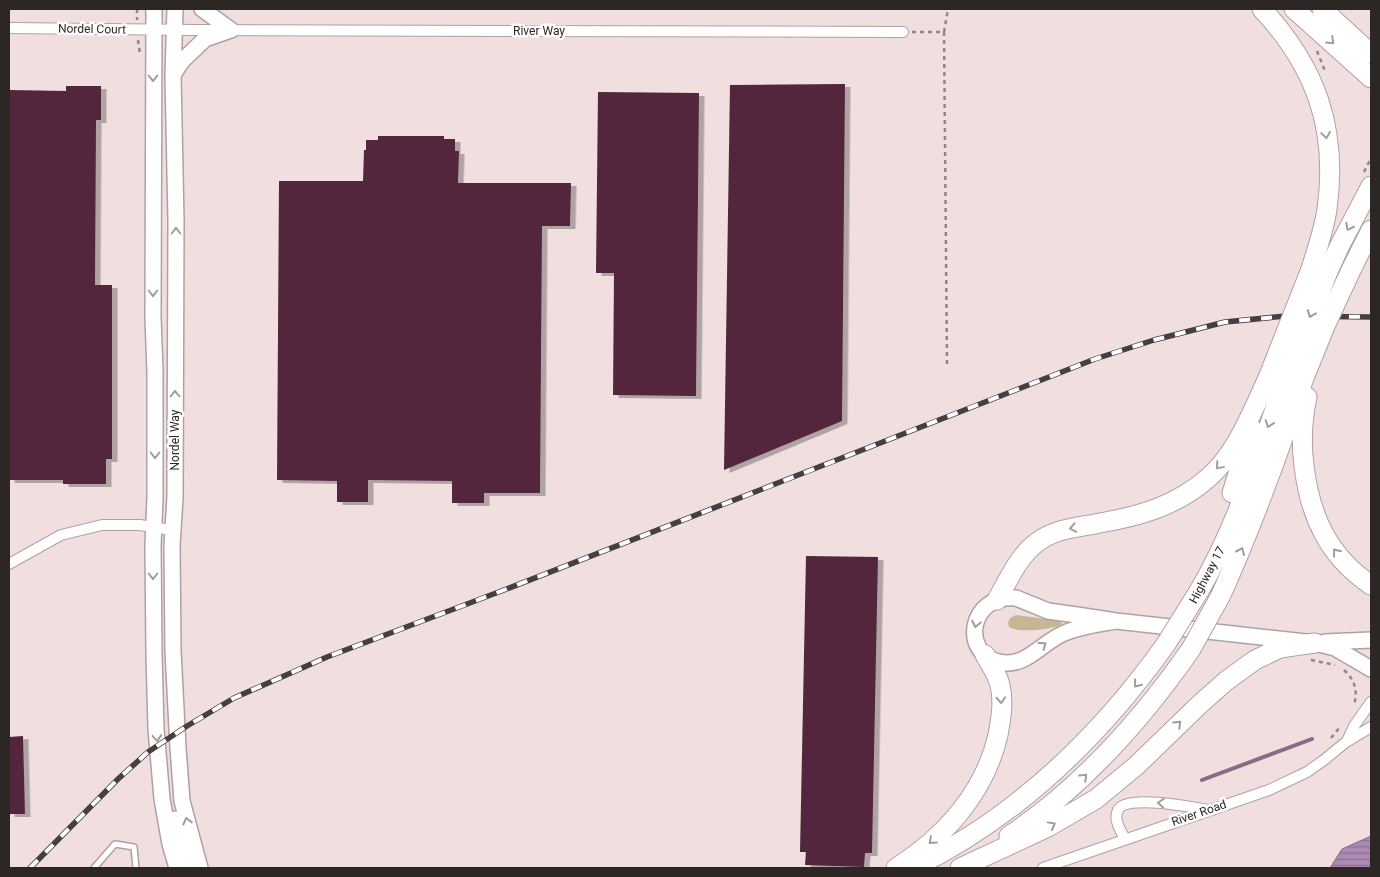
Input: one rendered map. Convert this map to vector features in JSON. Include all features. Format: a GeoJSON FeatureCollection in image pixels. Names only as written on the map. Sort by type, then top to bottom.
{"type":"FeatureCollection","features":[{"type":"Feature","properties":{"kind":"highway"},"geometry":{"type":"LineString","coordinates":[[1262,9],[1294,48],[1304,65],[1315,88],[1327,134],[1330,178],[1320,269]]}},
{"type":"Feature","properties":{"kind":"highway"},"geometry":{"type":"LineString","coordinates":[[1294,9],[1371,78]]}},
{"type":"Feature","properties":{"kind":"highway"},"geometry":{"type":"LineString","coordinates":[[1322,9],[1371,54]]}},
{"type":"Feature","properties":{"kind":"highway","name":"Highway 17"},"geometry":{"type":"LineString","coordinates":[[960,868],[1030,822],[1065,794],[1086,774],[1151,703],[1191,649],[1221,595],[1247,538],[1277,458],[1293,378],[1320,269],[1340,245],[1371,186]]}},
{"type":"Feature","properties":{"kind":"highway","name":"Highway 17"},"geometry":{"type":"LineString","coordinates":[[913,868],[974,834],[1008,811],[1049,777],[1077,751],[1131,692],[1166,644],[1212,568],[1293,378],[1325,326],[1370,232]]}},
{"type":"Feature","properties":{"kind":"highway"},"geometry":{"type":"LineString","coordinates":[[997,600],[1019,562],[1034,544],[1042,539],[1061,530],[1132,518],[1152,512],[1183,496],[1203,482],[1220,467],[1248,421],[1293,378],[1304,411],[1303,458],[1309,499],[1315,517],[1326,539],[1343,561],[1371,585]]}},
{"type":"Feature","properties":{"kind":"highway"},"geometry":{"type":"LineString","coordinates":[[960,868],[1048,827],[1096,798],[1136,766],[1226,681],[1255,660],[1280,648],[1315,643]]}},
{"type":"Feature","properties":{"kind":"highway"},"geometry":{"type":"LineString","coordinates":[[896,868],[923,849],[956,817],[978,786],[990,761],[1001,720],[1002,701],[1000,684],[984,655]]}},
{"type":"Feature","properties":{"kind":"street","name":"Nordel Way"},"geometry":{"type":"LineString","coordinates":[[154,9],[153,317],[156,730],[164,810],[170,844],[177,868]]}},
{"type":"Feature","properties":{"kind":"street","name":"Nordel Way"},"geometry":{"type":"LineString","coordinates":[[175,9],[176,221],[175,487],[172,530],[173,651],[182,801],[200,868]]}},
{"type":"Feature","properties":{"kind":"street"},"geometry":{"type":"LineString","coordinates":[[202,9],[231,30]]}},
{"type":"Feature","properties":{"kind":"street","name":"Nordel Court"},"geometry":{"type":"LineString","coordinates":[[9,28],[174,30]]}},
{"type":"Feature","properties":{"kind":"street","name":"River Way"},"geometry":{"type":"LineString","coordinates":[[174,30],[903,32]]}},
{"type":"Feature","properties":{"kind":"street"},"geometry":{"type":"LineString","coordinates":[[174,75],[182,61],[205,39],[231,30]]}},
{"type":"Feature","properties":{"kind":"street"},"geometry":{"type":"LineString","coordinates":[[9,564],[61,535],[102,525],[140,525],[172,530]]}},
{"type":"Feature","properties":{"kind":"street"},"geometry":{"type":"LineString","coordinates":[[1116,621],[1066,632],[1018,662],[1000,663],[984,655],[975,637],[975,624],[978,615],[988,603],[1016,598],[1048,611],[1116,621],[1315,643],[1335,648],[1371,669]]}},
{"type":"Feature","properties":{"kind":"street"},"geometry":{"type":"LineString","coordinates":[[1315,643],[1371,640]]}},
{"type":"Feature","properties":{"kind":"street","name":"River Road"},"geometry":{"type":"LineString","coordinates":[[1346,742],[1354,726],[1371,702]]}},
{"type":"Feature","properties":{"kind":"street","name":"River Road"},"geometry":{"type":"LineString","coordinates":[[1044,868],[1269,790],[1291,780],[1324,760],[1346,742],[1371,727]]}},
{"type":"Feature","properties":{"kind":"street"},"geometry":{"type":"LineString","coordinates":[[1125,839],[1117,824],[1118,810],[1122,806],[1146,802],[1209,810]]}},
{"type":"Feature","properties":{"kind":"street"},"geometry":{"type":"LineString","coordinates":[[164,810],[175,819],[189,868]]}},
{"type":"Feature","properties":{"kind":"lane"},"geometry":{"type":"LineString","coordinates":[[94,868],[115,844],[134,847],[136,868]]}},
{"type":"Feature","properties":{"kind":"path"},"geometry":{"type":"LineString","coordinates":[[947,364],[944,32],[948,9]]}},
{"type":"Feature","properties":{"kind":"path"},"geometry":{"type":"LineString","coordinates":[[903,32],[944,32]]}},
{"type":"Feature","properties":{"kind":"path"},"geometry":{"type":"LineString","coordinates":[[1307,660],[1334,664],[1346,672],[1356,690],[1354,704]]}},
{"type":"Feature","properties":{"kind":"shaded area"},"geometry":{"type":"Polygon","coordinates":[[[1016,615],[1061,621],[1062,624],[1036,630],[1013,629],[1009,627],[1008,623],[1010,618],[1016,615]]]}},
{"type":"Feature","properties":{"kind":"shaded area"},"geometry":{"type":"Polygon","coordinates":[[[1371,836],[1371,868],[1330,868],[1342,849],[1371,836]]]}},
{"type":"Feature","properties":{"kind":"building"},"geometry":{"type":"Polygon","coordinates":[[[845,84],[842,421],[724,470],[730,85],[845,84]]]}},
{"type":"Feature","properties":{"kind":"building"},"geometry":{"type":"Polygon","coordinates":[[[66,86],[101,86],[101,120],[96,120],[95,285],[112,285],[112,459],[106,459],[106,484],[63,484],[63,480],[9,480],[9,90],[66,91],[66,86]]]}},
{"type":"Feature","properties":{"kind":"building"},"geometry":{"type":"Polygon","coordinates":[[[598,92],[699,93],[696,396],[613,395],[614,273],[596,273],[598,92]]]}},
{"type":"Feature","properties":{"kind":"building"},"geometry":{"type":"Polygon","coordinates":[[[378,136],[444,136],[444,139],[455,139],[455,151],[459,151],[458,183],[571,183],[570,226],[542,226],[540,493],[484,493],[484,503],[452,503],[452,481],[368,480],[368,502],[337,502],[337,481],[277,480],[279,181],[363,181],[366,140],[378,140],[378,136]]]}},
{"type":"Feature","properties":{"kind":"building"},"geometry":{"type":"Polygon","coordinates":[[[806,556],[878,557],[872,853],[865,853],[864,867],[805,865],[806,852],[800,852],[806,556]]]}},
{"type":"Feature","properties":{"kind":"building"},"geometry":{"type":"Polygon","coordinates":[[[23,736],[25,814],[9,814],[9,737],[23,736]]]}},
{"type":"Feature","properties":{"kind":"waterway"},"geometry":{"type":"LineString","coordinates":[[1202,780],[1312,739]]}},
{"type":"Feature","properties":{"kind":"railway"},"geometry":{"type":"LineString","coordinates":[[30,868],[118,779],[148,752],[234,698],[327,657],[504,590],[1095,359],[1154,340],[1225,322],[1286,316],[1371,317]]}}]}
